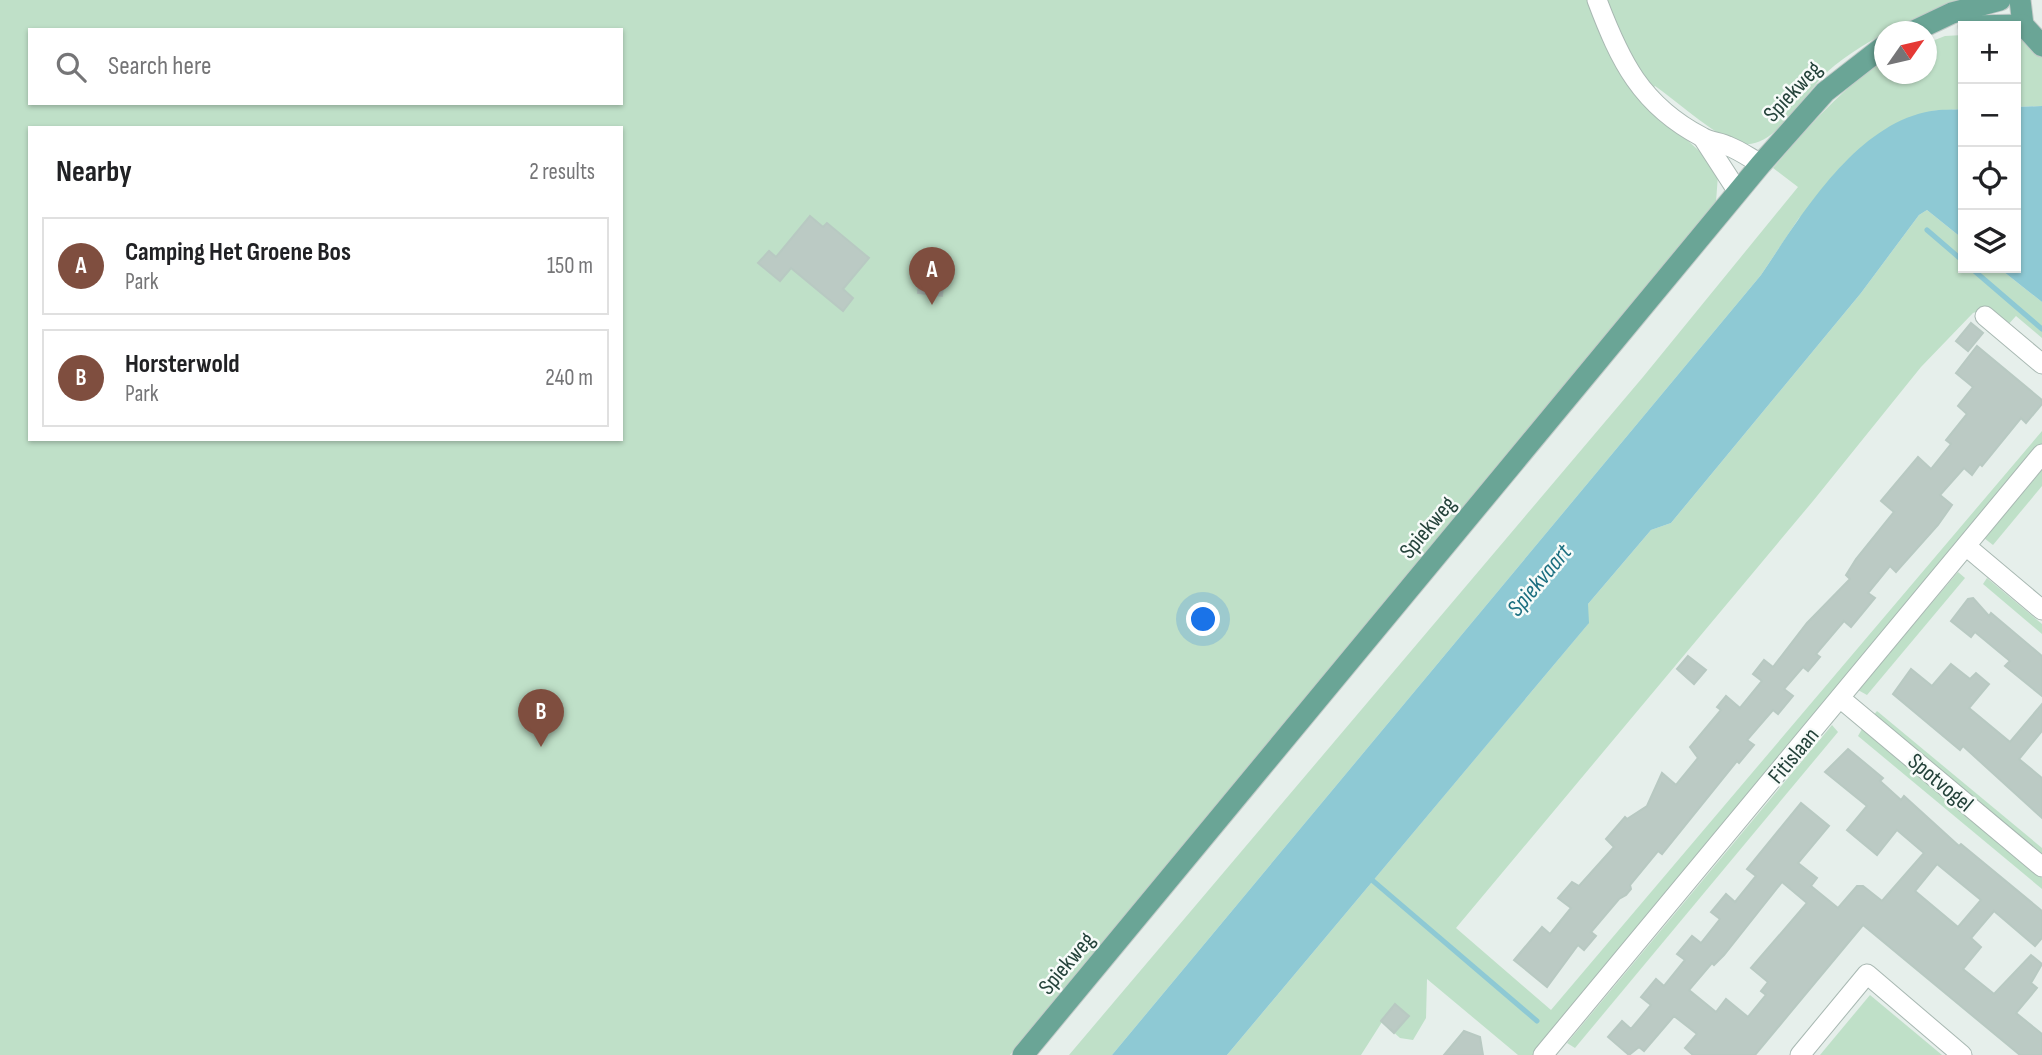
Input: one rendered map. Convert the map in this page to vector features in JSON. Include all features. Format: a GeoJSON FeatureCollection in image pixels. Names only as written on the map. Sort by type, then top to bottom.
{"type":"FeatureCollection","features":[{"type":"Feature","properties":{"kind":"main road"},"geometry":{"type":"LineString","coordinates":[[1935,21],[1952,13],[2000,0]]}},
{"type":"Feature","properties":{"kind":"main road"},"geometry":{"type":"LineString","coordinates":[[2020,0],[2023,25],[2042,46]]}},
{"type":"Feature","properties":{"kind":"main road"},"geometry":{"type":"LineString","coordinates":[[1937,28],[1958,26]]}},
{"type":"Feature","properties":{"kind":"main road","name":"Spiekweg"},"geometry":{"type":"LineString","coordinates":[[1023,1055],[1761,164],[1825,92],[1874,54]]}},
{"type":"Feature","properties":{"kind":"street"},"geometry":{"type":"LineString","coordinates":[[1597,0],[1613,45],[1632,79],[1654,103],[1703,138],[1729,146],[1761,164]]}},
{"type":"Feature","properties":{"kind":"street"},"geometry":{"type":"LineString","coordinates":[[1703,138],[1738,192]]}},
{"type":"Feature","properties":{"kind":"street"},"geometry":{"type":"LineString","coordinates":[[1985,316],[2042,364]]}},
{"type":"Feature","properties":{"kind":"street","name":"Fitislaan"},"geometry":{"type":"LineString","coordinates":[[1544,1055],[2042,454]]}},
{"type":"Feature","properties":{"kind":"street"},"geometry":{"type":"LineString","coordinates":[[1966,546],[2042,610]]}},
{"type":"Feature","properties":{"kind":"street","name":"Spotvogel"},"geometry":{"type":"LineString","coordinates":[[1840,698],[2042,867]]}},
{"type":"Feature","properties":{"kind":"street"},"geometry":{"type":"LineString","coordinates":[[1800,1055],[1867,974],[1962,1055]]}},
{"type":"Feature","properties":{"kind":"green space"},"geometry":{"type":"Polygon","coordinates":[[[0,0],[1983,0],[1915,21],[1874,21],[1874,40],[1826,73],[1778,129],[1756,143],[1734,142],[1723,136],[1655,86],[1643,100],[1707,158],[1718,175],[1716,202],[1010,1055],[0,1055],[0,0]]]}},
{"type":"Feature","properties":{"kind":"green space"},"geometry":{"type":"Polygon","coordinates":[[[1958,35],[1958,109],[1931,111],[1799,218],[1761,275],[1112,1055],[1069,1055],[1643,377],[1798,187],[1773,168],[1825,110],[1874,68],[1874,84],[1937,84],[1937,39],[1958,35]]]}},
{"type":"Feature","properties":{"kind":"green space"},"geometry":{"type":"Polygon","coordinates":[[[2021,38],[2042,54],[2042,106],[2021,107],[2021,38]]]}},
{"type":"Feature","properties":{"kind":"green space"},"geometry":{"type":"Polygon","coordinates":[[[1927,210],[1958,235],[1958,273],[2005,273],[2042,302],[2042,338],[2016,316],[2006,327],[1984,309],[1973,313],[1921,367],[1813,501],[1456,928],[1551,1010],[2042,431],[2042,444],[1535,1055],[1518,1055],[1427,979],[1426,1018],[1413,1040],[1400,1038],[1382,1022],[1361,1055],[1227,1055],[1588,624],[1588,604],[1651,530],[1671,523],[1861,293],[1919,215],[1927,210]]]}},
{"type":"Feature","properties":{"kind":"green space"},"geometry":{"type":"Polygon","coordinates":[[[2042,470],[2042,486],[1993,545],[1984,538],[2042,470]]]}},
{"type":"Feature","properties":{"kind":"green space"},"geometry":{"type":"Polygon","coordinates":[[[1958,572],[1965,578],[1867,695],[1858,690],[1958,572]]]}},
{"type":"Feature","properties":{"kind":"green space"},"geometry":{"type":"Polygon","coordinates":[[[1987,578],[2042,624],[2042,634],[1983,584],[1987,578]]]}},
{"type":"Feature","properties":{"kind":"green space"},"geometry":{"type":"Polygon","coordinates":[[[1877,711],[2042,848],[2042,860],[1871,718],[1877,711]]]}},
{"type":"Feature","properties":{"kind":"green space"},"geometry":{"type":"Polygon","coordinates":[[[1832,725],[1838,732],[1575,1048],[1567,1043],[1832,725]]]}},
{"type":"Feature","properties":{"kind":"green space"},"geometry":{"type":"Polygon","coordinates":[[[1862,729],[2042,878],[2042,889],[1858,736],[1862,729]]]}},
{"type":"Feature","properties":{"kind":"green space"},"geometry":{"type":"Polygon","coordinates":[[[1870,995],[1942,1055],[1820,1055],[1870,995]]]}},
{"type":"Feature","properties":{"kind":"water"},"geometry":{"type":"Polygon","coordinates":[[[2042,106],[2042,302],[2005,273],[2021,273],[2021,107],[2042,106]]]}},
{"type":"Feature","properties":{"kind":"water","name":"Spiekvaart"},"geometry":{"type":"Polygon","coordinates":[[[1958,109],[1958,235],[1927,210],[1919,215],[1861,293],[1671,523],[1651,530],[1588,604],[1589,623],[1227,1055],[1112,1055],[1761,275],[1832,176],[1854,153],[1878,134],[1904,119],[1939,110],[1958,109]]]}},
{"type":"Feature","properties":{"kind":"building"},"geometry":{"type":"Polygon","coordinates":[[[810,216],[823,227],[827,223],[869,258],[843,289],[853,298],[843,311],[791,268],[780,281],[758,263],[769,251],[776,257],[810,216]]]}},
{"type":"Feature","properties":{"kind":"building"},"geometry":{"type":"Polygon","coordinates":[[[921,260],[946,263],[942,296],[918,293],[921,260]]]}},
{"type":"Feature","properties":{"kind":"building"},"geometry":{"type":"Polygon","coordinates":[[[1971,323],[1983,333],[1968,351],[1956,341],[1971,323]]]}},
{"type":"Feature","properties":{"kind":"building"},"geometry":{"type":"Polygon","coordinates":[[[1977,346],[2042,400],[2042,404],[2026,423],[2021,418],[1972,475],[1964,468],[1940,495],[1952,505],[1938,525],[1896,572],[1890,566],[1868,593],[1875,598],[1851,627],[1844,621],[1816,654],[1820,657],[1808,671],[1803,667],[1784,689],[1793,696],[1778,714],[1773,710],[1747,740],[1754,745],[1739,763],[1737,761],[1662,854],[1658,851],[1630,885],[1631,889],[1591,932],[1596,936],[1584,950],[1578,945],[1547,987],[1514,960],[1542,927],[1550,934],[1571,908],[1558,898],[1572,882],[1579,886],[1614,847],[1606,839],[1625,817],[1627,819],[1647,806],[1662,773],[1676,785],[1698,758],[1690,747],[1721,710],[1717,707],[1726,696],[1740,708],[1762,681],[1753,674],[1764,660],[1773,667],[1807,623],[1850,579],[1846,575],[1856,559],[1894,512],[1881,501],[1918,457],[1931,469],[1951,444],[1946,440],[1967,414],[1958,406],[1973,387],[1956,373],[1977,346]]]}},
{"type":"Feature","properties":{"kind":"building"},"geometry":{"type":"Polygon","coordinates":[[[1973,598],[1989,616],[1991,613],[2042,656],[2042,696],[2005,666],[2010,661],[1975,632],[1971,637],[1951,621],[1968,599],[1973,598]]]}},
{"type":"Feature","properties":{"kind":"building"},"geometry":{"type":"Polygon","coordinates":[[[1688,656],[1706,670],[1694,684],[1677,669],[1688,656]]]}},
{"type":"Feature","properties":{"kind":"building"},"geometry":{"type":"Polygon","coordinates":[[[1951,664],[1970,679],[1976,673],[1989,684],[1969,708],[2010,742],[2042,704],[2042,731],[2019,759],[2042,778],[2042,818],[1963,746],[1960,750],[1893,694],[1911,669],[1932,686],[1951,664]]]}},
{"type":"Feature","properties":{"kind":"building"},"geometry":{"type":"Polygon","coordinates":[[[1848,749],[1883,778],[1880,781],[1901,800],[1904,796],[1959,846],[1961,844],[2042,911],[2042,938],[2035,946],[1994,911],[1971,938],[1981,947],[1963,969],[1994,994],[2031,955],[2042,964],[2031,983],[2037,988],[2016,1013],[2042,1034],[2042,1055],[2020,1055],[1863,925],[1755,1055],[1693,1055],[1685,1048],[1697,1034],[1674,1016],[1644,1051],[1639,1047],[1629,1055],[1608,1037],[1622,1021],[1631,1029],[1651,1005],[1641,997],[1656,979],[1664,986],[1685,960],[1677,954],[1692,936],[1701,943],[1720,919],[1711,912],[1726,894],[1735,902],[1756,876],[1747,869],[1801,803],[1829,826],[1798,863],[1817,878],[1811,886],[1838,908],[1857,886],[1863,886],[1882,901],[1924,853],[1897,830],[1877,855],[1847,830],[1867,806],[1825,772],[1848,749]],[[1937,864],[1915,891],[1958,927],[1981,900],[1937,864]],[[1782,882],[1724,955],[1714,965],[1712,963],[1689,990],[1716,1012],[1726,999],[1748,1017],[1766,995],[1761,991],[1768,982],[1751,968],[1807,903],[1782,882]]]}},
{"type":"Feature","properties":{"kind":"building"},"geometry":{"type":"Polygon","coordinates":[[[1395,1004],[1409,1016],[1394,1033],[1381,1021],[1395,1004]]]}},
{"type":"Feature","properties":{"kind":"building"},"geometry":{"type":"Polygon","coordinates":[[[1464,1031],[1480,1037],[1483,1055],[1444,1055],[1464,1031]]]}},
{"type":"Feature","properties":{"kind":"waterway"},"geometry":{"type":"LineString","coordinates":[[1927,230],[1958,257]]}},
{"type":"Feature","properties":{"kind":"waterway"},"geometry":{"type":"LineString","coordinates":[[1977,273],[2042,329]]}},
{"type":"Feature","properties":{"kind":"waterway"},"geometry":{"type":"LineString","coordinates":[[1372,880],[1537,1021]]}},
{"type":"Feature","properties":{"kind":"place","name":"Camping Het Groene Bos"},"geometry":{"type":"Point","coordinates":[932,305]}},
{"type":"Feature","properties":{"kind":"place","name":"Horsterwold"},"geometry":{"type":"Point","coordinates":[541,747]}}]}
